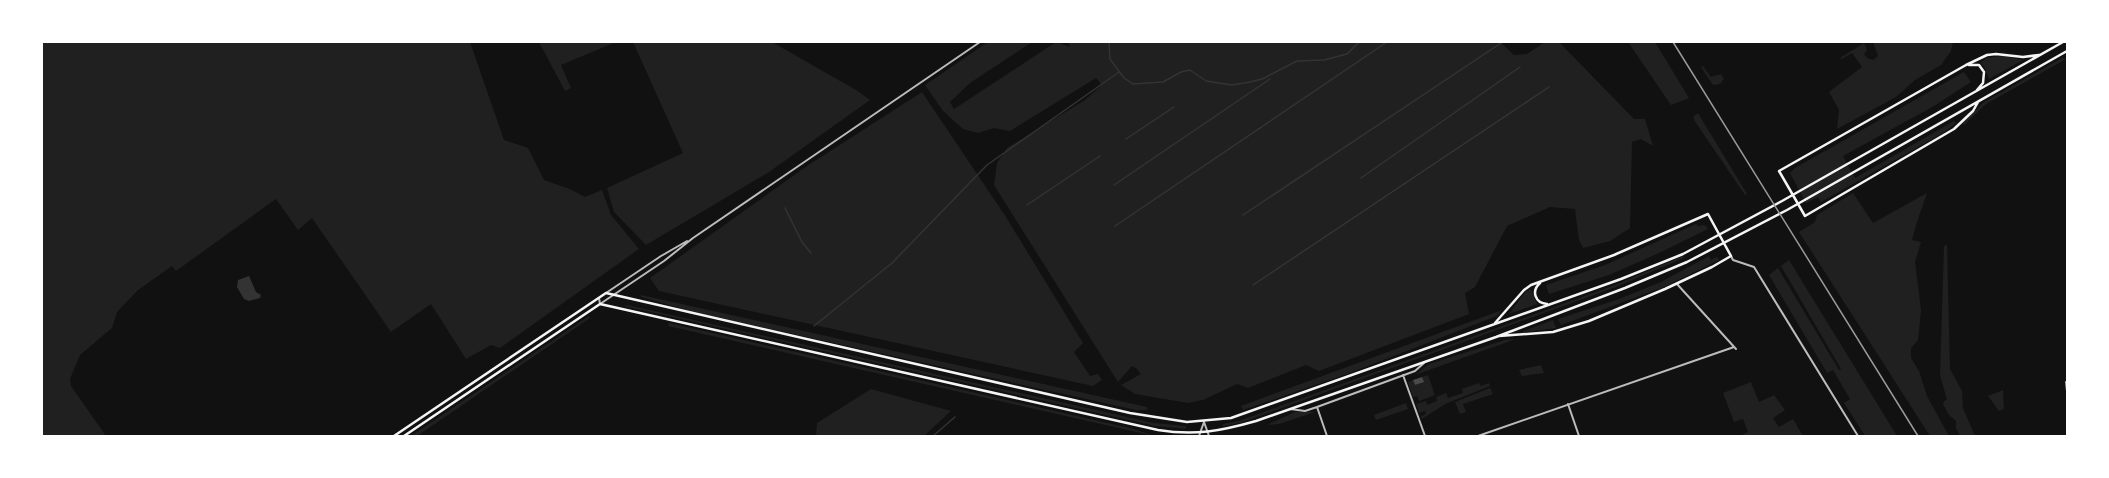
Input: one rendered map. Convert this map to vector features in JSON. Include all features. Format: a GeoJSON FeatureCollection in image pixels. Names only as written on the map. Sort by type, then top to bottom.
{"type":"FeatureCollection","features":[{"type":"Feature","properties":{"kind":"main road"},"geometry":{"type":"LineString","coordinates":[[394,436],[606,293],[1159,419],[1204,422],[1240,416],[1621,279],[1683,254],[1848,164],[2063,42]]}},
{"type":"Feature","properties":{"kind":"main road"},"geometry":{"type":"LineString","coordinates":[[404,436],[600,304],[1158,430],[1199,435],[1209,434],[1256,421],[1496,336],[1625,288],[1687,262],[1787,210],[2067,51]]}},
{"type":"Feature","properties":{"kind":"main road"},"geometry":{"type":"LineString","coordinates":[[1980,101],[1973,111],[1954,129],[1805,216],[1779,171],[1966,65],[1987,55],[1996,54],[2023,57],[2042,54]]}},
{"type":"Feature","properties":{"kind":"main road"},"geometry":{"type":"LineString","coordinates":[[1966,65],[1979,65],[1984,72],[1983,83],[1975,92]]}},
{"type":"Feature","properties":{"kind":"main road"},"geometry":{"type":"LineString","coordinates":[[1494,324],[1524,290],[1542,281],[1620,253],[1708,214],[1730,256],[1712,267],[1677,284],[1589,321],[1558,331],[1523,336],[1496,336]]}},
{"type":"Feature","properties":{"kind":"main road"},"geometry":{"type":"LineString","coordinates":[[1542,281],[1535,289],[1534,294],[1539,302],[1550,304]]}},
{"type":"Feature","properties":{"kind":"street"},"geometry":{"type":"LineString","coordinates":[[599,298],[600,304],[664,261],[693,238],[980,42]]}},
{"type":"Feature","properties":{"kind":"street"},"geometry":{"type":"LineString","coordinates":[[606,293],[661,256],[693,238]]}},
{"type":"Feature","properties":{"kind":"street"},"geometry":{"type":"LineString","coordinates":[[1730,256],[1733,260],[1754,267],[1858,436]]}},
{"type":"Feature","properties":{"kind":"street"},"geometry":{"type":"LineString","coordinates":[[1478,436],[1735,348],[1677,284]]}},
{"type":"Feature","properties":{"kind":"street"},"geometry":{"type":"LineString","coordinates":[[1289,409],[1305,411],[1415,371],[1427,360]]}},
{"type":"Feature","properties":{"kind":"street"},"geometry":{"type":"LineString","coordinates":[[1403,375],[1425,436]]}},
{"type":"Feature","properties":{"kind":"street"},"geometry":{"type":"LineString","coordinates":[[2066,382],[2067,391]]}},
{"type":"Feature","properties":{"kind":"street"},"geometry":{"type":"LineString","coordinates":[[1568,404],[1579,436]]}},
{"type":"Feature","properties":{"kind":"street"},"geometry":{"type":"LineString","coordinates":[[1316,407],[1327,436]]}},
{"type":"Feature","properties":{"kind":"street"},"geometry":{"type":"LineString","coordinates":[[1204,422],[1209,434]]}},
{"type":"Feature","properties":{"kind":"street"},"geometry":{"type":"LineString","coordinates":[[1199,435],[1204,422]]}},
{"type":"Feature","properties":{"kind":"shaded area"},"geometry":{"type":"Polygon","coordinates":[[[42,42],[470,42],[504,140],[528,148],[544,180],[570,189],[585,197],[602,190],[611,215],[639,249],[500,348],[491,345],[466,359],[431,304],[391,332],[312,218],[298,230],[276,199],[176,271],[172,266],[138,290],[117,312],[112,328],[80,355],[70,379],[71,386],[106,436],[42,436],[42,42]]]}},
{"type":"Feature","properties":{"kind":"shaded area"},"geometry":{"type":"Polygon","coordinates":[[[539,42],[616,42],[561,65],[571,88],[565,91],[539,42]]]}},
{"type":"Feature","properties":{"kind":"shaded area"},"geometry":{"type":"Polygon","coordinates":[[[633,42],[772,42],[856,90],[870,100],[769,172],[646,245],[614,212],[607,188],[683,153],[633,42]]]}},
{"type":"Feature","properties":{"kind":"shaded area"},"geometry":{"type":"Polygon","coordinates":[[[988,42],[1032,42],[970,83],[950,102],[954,109],[1056,42],[1070,47],[1068,42],[1500,42],[1514,55],[1527,54],[1545,42],[1559,42],[1634,119],[1645,119],[1653,146],[1641,139],[1632,142],[1630,228],[1610,241],[1583,248],[1579,240],[1575,209],[1550,207],[1507,226],[1475,287],[1465,293],[1469,314],[1319,371],[1306,365],[1248,388],[1237,384],[1203,400],[1188,403],[1135,394],[1121,385],[1141,374],[1132,366],[1118,382],[994,185],[997,163],[1007,148],[1085,100],[1102,85],[1096,78],[1010,131],[994,128],[978,133],[963,129],[943,111],[925,85],[988,42]]]}},
{"type":"Feature","properties":{"kind":"shaded area"},"geometry":{"type":"Polygon","coordinates":[[[1628,42],[1655,42],[1689,98],[1671,105],[1628,42]]]}},
{"type":"Feature","properties":{"kind":"shaded area"},"geometry":{"type":"Polygon","coordinates":[[[1873,42],[1953,42],[1951,51],[1941,65],[1915,80],[1896,97],[1837,129],[1839,110],[1829,92],[1862,67],[1852,53],[1842,59],[1840,58],[1864,43],[1867,50],[1864,54],[1867,58],[1873,60],[1878,56],[1873,42]]]}},
{"type":"Feature","properties":{"kind":"shaded area"},"geometry":{"type":"Polygon","coordinates":[[[2002,56],[2023,60],[1989,79],[1984,66],[1980,63],[1987,58],[2002,56]]]}},
{"type":"Feature","properties":{"kind":"shaded area"},"geometry":{"type":"Polygon","coordinates":[[[2062,58],[2066,59],[1986,104],[1964,125],[1963,123],[1984,102],[2062,58]]]}},
{"type":"Feature","properties":{"kind":"shaded area"},"geometry":{"type":"Polygon","coordinates":[[[1703,66],[1711,77],[1721,74],[1724,79],[1720,84],[1713,85],[1701,67],[1703,66]]]}},
{"type":"Feature","properties":{"kind":"shaded area"},"geometry":{"type":"Polygon","coordinates":[[[1964,72],[1971,82],[1934,106],[1843,156],[1855,178],[1954,121],[1956,123],[1943,133],[1821,202],[1818,197],[1806,203],[1790,173],[1795,168],[1964,72]]]}},
{"type":"Feature","properties":{"kind":"shaded area"},"geometry":{"type":"Polygon","coordinates":[[[922,92],[1006,217],[1083,343],[1074,352],[1090,376],[1098,374],[1102,380],[1093,386],[659,291],[650,278],[807,166],[922,92]]]}},
{"type":"Feature","properties":{"kind":"shaded area"},"geometry":{"type":"Polygon","coordinates":[[[1698,113],[1747,194],[1745,195],[1694,120],[1694,116],[1698,113]]]}},
{"type":"Feature","properties":{"kind":"shaded area"},"geometry":{"type":"Polygon","coordinates":[[[1853,193],[1873,223],[1927,193],[1912,240],[1921,242],[1915,262],[1921,310],[1918,340],[1911,348],[1911,358],[1919,371],[1927,396],[1949,436],[1930,436],[1799,232],[1815,222],[1817,215],[1853,193]]]}},
{"type":"Feature","properties":{"kind":"shaded area"},"geometry":{"type":"Polygon","coordinates":[[[1696,224],[1698,226],[1705,225],[1708,229],[1609,275],[1549,294],[1546,285],[1605,265],[1696,224]]]}},
{"type":"Feature","properties":{"kind":"shaded area"},"geometry":{"type":"Polygon","coordinates":[[[1947,245],[1950,369],[1962,391],[1963,408],[1975,436],[1960,436],[1956,428],[1956,421],[1949,415],[1943,404],[1944,401],[1947,400],[1940,375],[1944,246],[1947,245]]]}},
{"type":"Feature","properties":{"kind":"shaded area"},"geometry":{"type":"Polygon","coordinates":[[[1683,256],[1684,258],[1616,287],[1240,423],[1223,426],[1223,424],[1239,421],[1615,285],[1683,256]]]}},
{"type":"Feature","properties":{"kind":"shaded area"},"geometry":{"type":"Polygon","coordinates":[[[1709,256],[1711,260],[1717,257],[1719,260],[1664,287],[1561,325],[1558,319],[1619,299],[1661,282],[1709,256]]]}},
{"type":"Feature","properties":{"kind":"shaded area"},"geometry":{"type":"Polygon","coordinates":[[[1789,260],[1897,436],[1865,436],[1844,403],[1850,399],[1833,370],[1827,373],[1769,275],[1778,268],[1839,370],[1841,369],[1781,266],[1789,260]]]}},
{"type":"Feature","properties":{"kind":"shaded area"},"geometry":{"type":"Polygon","coordinates":[[[249,276],[256,292],[261,295],[260,298],[249,301],[244,299],[237,287],[238,280],[249,276]]]}},
{"type":"Feature","properties":{"kind":"shaded area"},"geometry":{"type":"Polygon","coordinates":[[[1531,289],[1537,304],[1509,314],[1525,292],[1531,289]]]}},
{"type":"Feature","properties":{"kind":"shaded area"},"geometry":{"type":"Polygon","coordinates":[[[641,295],[1147,407],[1147,410],[1136,410],[694,312],[641,297],[641,295]]]}},
{"type":"Feature","properties":{"kind":"shaded area"},"geometry":{"type":"Polygon","coordinates":[[[627,305],[1154,423],[1186,426],[1186,429],[1155,426],[624,306],[627,305]]]}},
{"type":"Feature","properties":{"kind":"shaded area"},"geometry":{"type":"Polygon","coordinates":[[[1502,310],[1497,316],[1347,374],[1243,410],[1241,406],[1502,310]]]}},
{"type":"Feature","properties":{"kind":"shaded area"},"geometry":{"type":"Polygon","coordinates":[[[589,316],[590,318],[417,436],[411,436],[589,316]]]}},
{"type":"Feature","properties":{"kind":"shaded area"},"geometry":{"type":"Polygon","coordinates":[[[1553,320],[1556,328],[1519,333],[1553,320]]]}},
{"type":"Feature","properties":{"kind":"shaded area"},"geometry":{"type":"Polygon","coordinates":[[[669,323],[1134,429],[1154,436],[668,326],[669,323]]]}},
{"type":"Feature","properties":{"kind":"shaded area"},"geometry":{"type":"Polygon","coordinates":[[[1516,339],[1415,375],[1429,364],[1505,340],[1516,339]]]}},
{"type":"Feature","properties":{"kind":"shaded area"},"geometry":{"type":"Polygon","coordinates":[[[1541,365],[1544,373],[1522,376],[1519,370],[1541,365]]]}},
{"type":"Feature","properties":{"kind":"shaded area"},"geometry":{"type":"Polygon","coordinates":[[[1428,375],[1435,395],[1419,401],[1417,396],[1413,397],[1408,382],[1413,380],[1415,385],[1423,382],[1422,377],[1428,375]]]}},
{"type":"Feature","properties":{"kind":"shaded area"},"geometry":{"type":"Polygon","coordinates":[[[1751,382],[1759,402],[1774,395],[1785,410],[1773,418],[1779,427],[1793,419],[1803,436],[1740,436],[1748,432],[1743,419],[1734,422],[1723,393],[1751,382]]]}},
{"type":"Feature","properties":{"kind":"shaded area"},"geometry":{"type":"Polygon","coordinates":[[[1479,383],[1481,386],[1489,383],[1490,386],[1445,404],[1422,419],[1421,416],[1426,414],[1425,411],[1419,413],[1416,404],[1426,401],[1427,405],[1437,401],[1436,397],[1446,393],[1448,398],[1463,393],[1462,389],[1479,383]]]}},
{"type":"Feature","properties":{"kind":"shaded area"},"geometry":{"type":"Polygon","coordinates":[[[1490,388],[1493,394],[1463,404],[1466,412],[1460,414],[1455,402],[1490,388]]]}},
{"type":"Feature","properties":{"kind":"shaded area"},"geometry":{"type":"Polygon","coordinates":[[[871,389],[951,411],[924,436],[816,436],[817,423],[871,389]]]}},
{"type":"Feature","properties":{"kind":"shaded area"},"geometry":{"type":"Polygon","coordinates":[[[2003,390],[2004,409],[1999,411],[1988,396],[2003,390]]]}},
{"type":"Feature","properties":{"kind":"shaded area"},"geometry":{"type":"Polygon","coordinates":[[[1406,403],[1408,409],[1376,420],[1374,415],[1406,403]]]}},
{"type":"Feature","properties":{"kind":"shaded area"},"geometry":{"type":"Polygon","coordinates":[[[1295,412],[1315,412],[1279,424],[1267,425],[1295,412]]]}},
{"type":"Feature","properties":{"kind":"building"},"geometry":{"type":"Polygon","coordinates":[[[1422,377],[1424,382],[1415,385],[1413,380],[1422,377]]]}},
{"type":"Feature","properties":{"kind":"waterway"},"geometry":{"type":"LineString","coordinates":[[1109,42],[1110,59],[1124,78],[1133,84],[1163,82],[1181,72],[1190,70],[1206,81],[1232,85],[1262,79],[1297,61],[1324,60],[1347,54],[1359,42]]}},
{"type":"Feature","properties":{"kind":"waterway"},"geometry":{"type":"LineString","coordinates":[[1115,226],[1387,42]]}},
{"type":"Feature","properties":{"kind":"waterway"},"geometry":{"type":"LineString","coordinates":[[1243,215],[1501,43]]}},
{"type":"Feature","properties":{"kind":"waterway"},"geometry":{"type":"LineString","coordinates":[[1361,178],[1520,67]]}},
{"type":"Feature","properties":{"kind":"waterway"},"geometry":{"type":"LineString","coordinates":[[814,326],[892,263],[987,165],[1119,72]]}},
{"type":"Feature","properties":{"kind":"waterway"},"geometry":{"type":"LineString","coordinates":[[1114,185],[1270,79]]}},
{"type":"Feature","properties":{"kind":"waterway"},"geometry":{"type":"LineString","coordinates":[[1253,285],[1549,87]]}},
{"type":"Feature","properties":{"kind":"waterway"},"geometry":{"type":"LineString","coordinates":[[1126,139],[1174,107]]}},
{"type":"Feature","properties":{"kind":"waterway"},"geometry":{"type":"LineString","coordinates":[[1027,205],[1100,156]]}},
{"type":"Feature","properties":{"kind":"waterway"},"geometry":{"type":"LineString","coordinates":[[785,208],[802,242],[811,253]]}},
{"type":"Feature","properties":{"kind":"waterway"},"geometry":{"type":"LineString","coordinates":[[933,436],[955,417]]}},
{"type":"Feature","properties":{"kind":"railway"},"geometry":{"type":"LineString","coordinates":[[1673,42],[1918,436]]}}]}
